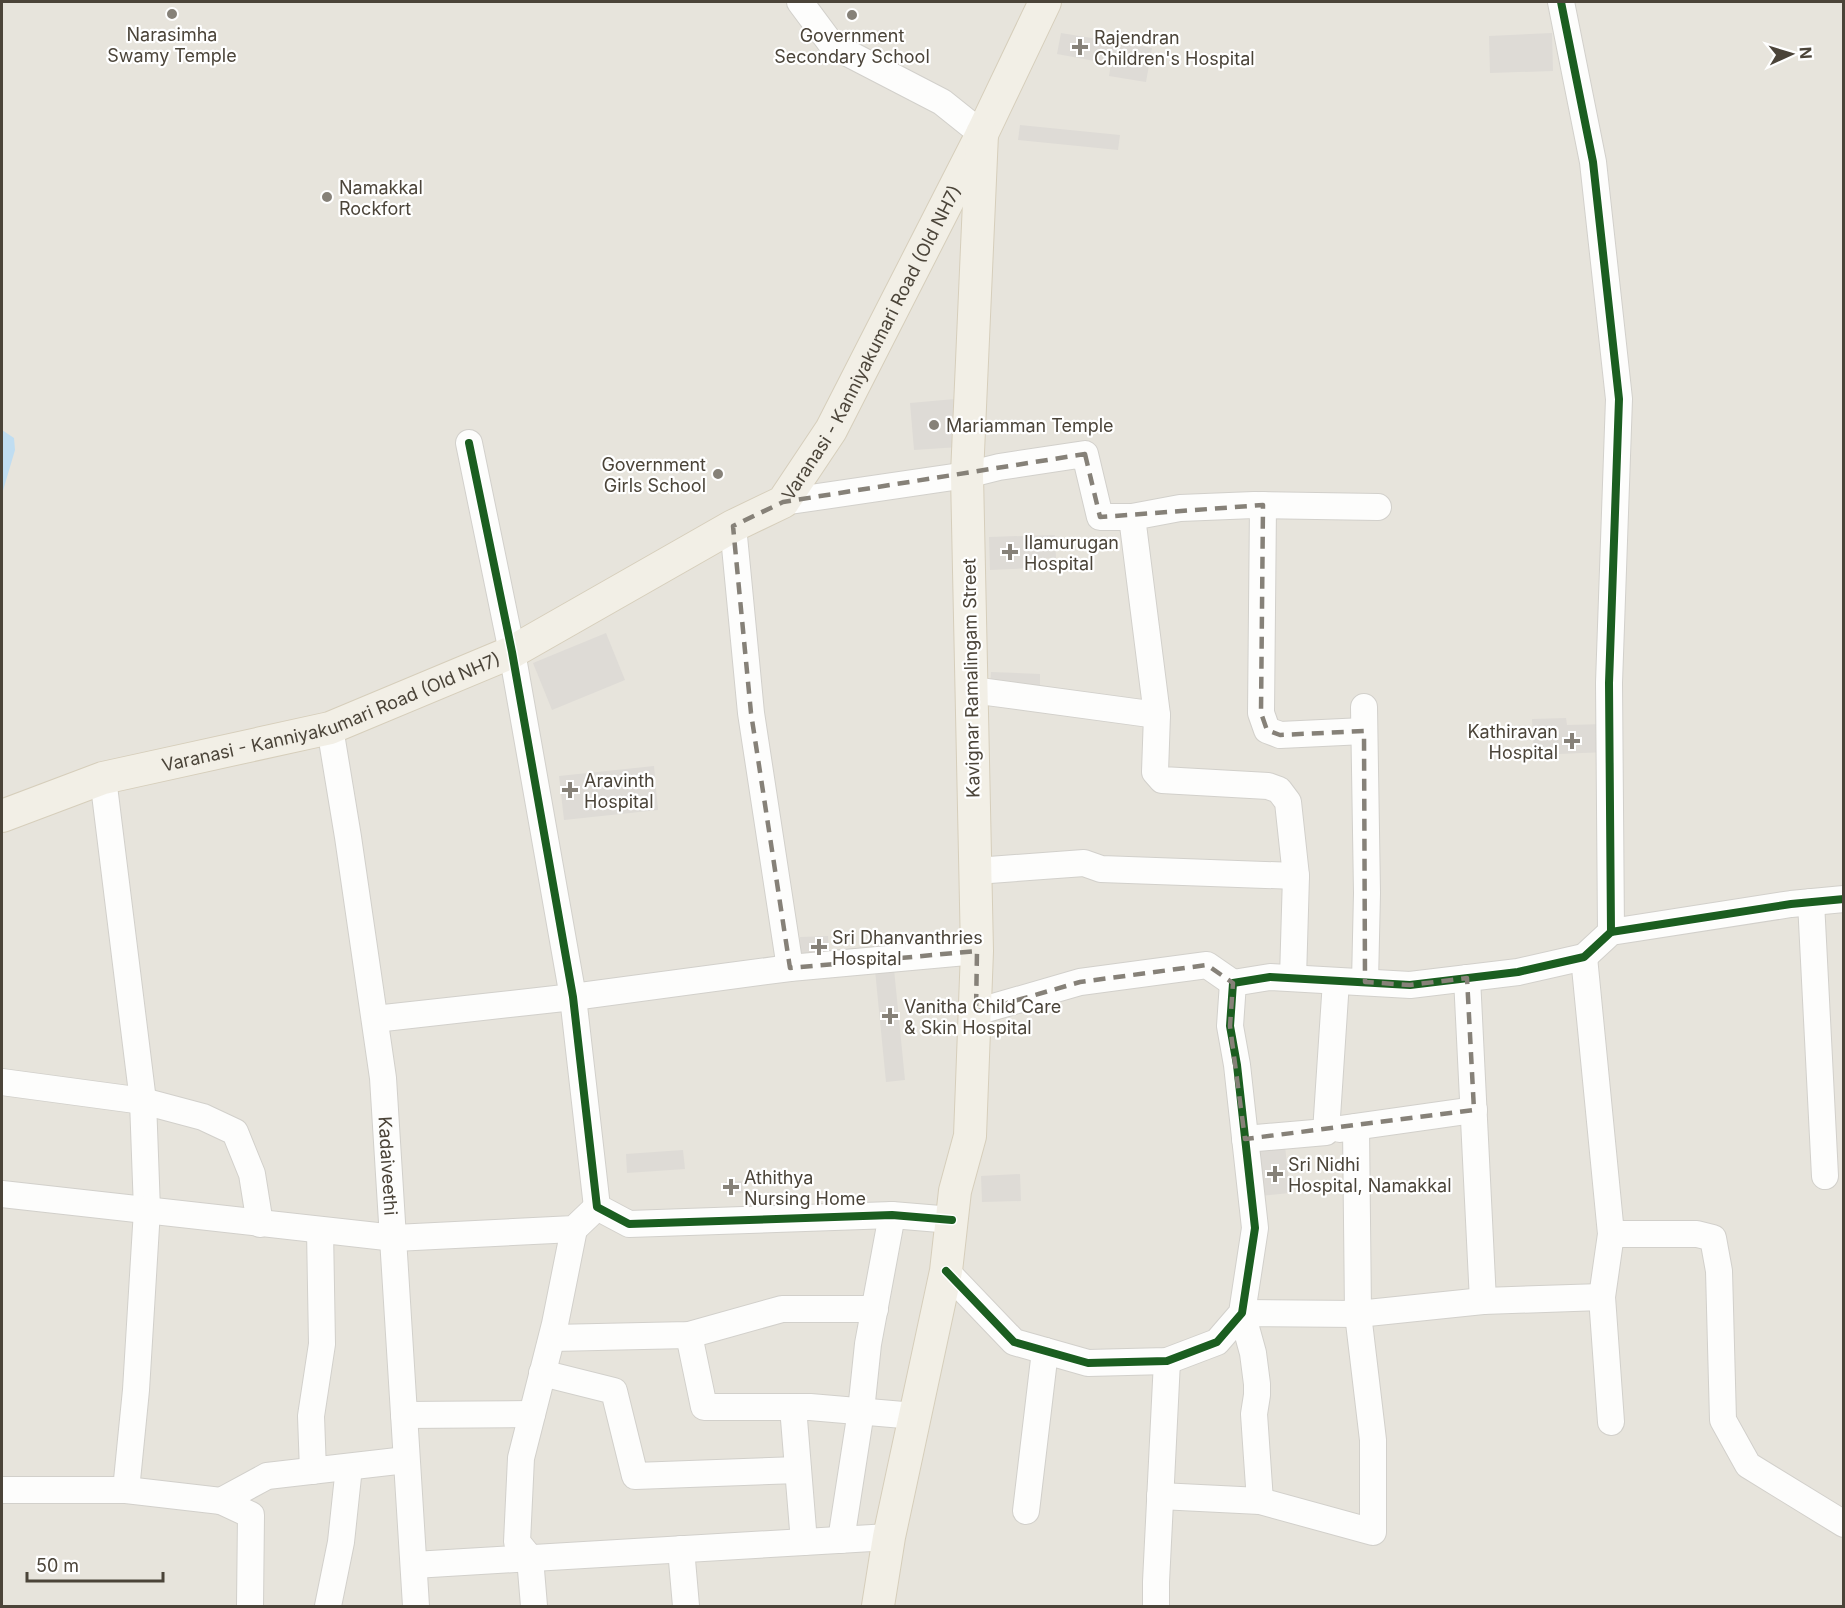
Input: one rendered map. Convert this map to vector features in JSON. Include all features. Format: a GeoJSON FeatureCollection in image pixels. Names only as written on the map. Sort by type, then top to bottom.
{"type":"FeatureCollection","features":[{"type":"Feature","properties":{"kind":"main road","name":"Varanasi - Kanniyakumari Road (Old NH7)"},"geometry":{"type":"LineString","coordinates":[[2,816],[103,778],[330,728],[512,652],[733,526],[783,502],[831,430],[982,134],[1045,2]]}},
{"type":"Feature","properties":{"kind":"main road","name":"Kavignar Ramalingam Street"},"geometry":{"type":"LineString","coordinates":[[878,1606],[889,1537],[946,1271],[955,1191],[970,1136],[977,951],[967,475],[982,134]]}},
{"type":"Feature","properties":{"kind":"street"},"geometry":{"type":"LineString","coordinates":[[800,2],[832,45],[942,102],[982,134]]}},
{"type":"Feature","properties":{"kind":"street"},"geometry":{"type":"LineString","coordinates":[[1561,2],[1593,162],[1619,399],[1609,683],[1611,932]]}},
{"type":"Feature","properties":{"kind":"street"},"geometry":{"type":"LineString","coordinates":[[469,443],[512,652],[573,997],[597,1207]]}},
{"type":"Feature","properties":{"kind":"street"},"geometry":{"type":"LineString","coordinates":[[783,502],[967,475],[999,467],[1085,454],[1100,517],[1132,516],[1180,508],[1263,505],[1378,507]]}},
{"type":"Feature","properties":{"kind":"street"},"geometry":{"type":"LineString","coordinates":[[1263,505],[1260,713],[1268,730],[1280,735],[1364,719],[1367,893],[1365,982]]}},
{"type":"Feature","properties":{"kind":"street"},"geometry":{"type":"LineString","coordinates":[[1132,516],[1157,715],[1155,772],[1162,780],[1268,786],[1279,790],[1288,802],[1296,876],[1293,978]]}},
{"type":"Feature","properties":{"kind":"street"},"geometry":{"type":"LineString","coordinates":[[733,526],[751,713],[790,968]]}},
{"type":"Feature","properties":{"kind":"street"},"geometry":{"type":"LineString","coordinates":[[972,690],[1157,715]]}},
{"type":"Feature","properties":{"kind":"street","name":"Kadaiveethi"},"geometry":{"type":"LineString","coordinates":[[330,728],[383,1078],[395,1238],[416,1606]]}},
{"type":"Feature","properties":{"kind":"street"},"geometry":{"type":"LineString","coordinates":[[103,778],[143,1101],[147,1210],[136,1390],[126,1490]]}},
{"type":"Feature","properties":{"kind":"street"},"geometry":{"type":"LineString","coordinates":[[976,871],[1084,863],[1101,868],[1296,876]]}},
{"type":"Feature","properties":{"kind":"street"},"geometry":{"type":"LineString","coordinates":[[976,1012],[1080,982],[1207,965],[1233,983],[1270,977],[1410,985],[1518,972],[1584,957],[1611,932],[1682,920],[1844,899]]}},
{"type":"Feature","properties":{"kind":"street"},"geometry":{"type":"LineString","coordinates":[[1811,902],[1825,1176]]}},
{"type":"Feature","properties":{"kind":"street"},"geometry":{"type":"LineString","coordinates":[[375,1019],[573,997],[790,968],[977,951]]}},
{"type":"Feature","properties":{"kind":"street"},"geometry":{"type":"LineString","coordinates":[[1584,957],[1611,1234],[1602,1297],[1611,1422]]}},
{"type":"Feature","properties":{"kind":"street"},"geometry":{"type":"LineString","coordinates":[[1467,978],[1483,1300]]}},
{"type":"Feature","properties":{"kind":"street"},"geometry":{"type":"LineString","coordinates":[[1326,1131],[1336,981]]}},
{"type":"Feature","properties":{"kind":"street"},"geometry":{"type":"LineString","coordinates":[[1233,983],[1230,1026],[1255,1228],[1242,1313],[1253,1353],[1257,1384],[1254,1414],[1260,1501]]}},
{"type":"Feature","properties":{"kind":"street"},"geometry":{"type":"LineString","coordinates":[[2,1082],[143,1101],[203,1117],[235,1132],[252,1174],[260,1224]]}},
{"type":"Feature","properties":{"kind":"street"},"geometry":{"type":"LineString","coordinates":[[1245,1139],[1326,1131],[1474,1110]]}},
{"type":"Feature","properties":{"kind":"street"},"geometry":{"type":"LineString","coordinates":[[1160,1496],[1260,1501],[1374,1532],[1373,1440],[1358,1314],[1356,1127]]}},
{"type":"Feature","properties":{"kind":"street"},"geometry":{"type":"LineString","coordinates":[[2,1194],[395,1238],[574,1229]]}},
{"type":"Feature","properties":{"kind":"street"},"geometry":{"type":"LineString","coordinates":[[597,1207],[629,1224],[892,1215],[952,1220]]}},
{"type":"Feature","properties":{"kind":"street"},"geometry":{"type":"LineString","coordinates":[[534,1606],[530,1558],[517,1542],[520,1458],[552,1338],[574,1229],[597,1207]]}},
{"type":"Feature","properties":{"kind":"street"},"geometry":{"type":"LineString","coordinates":[[841,1540],[861,1411],[868,1344],[892,1215]]}},
{"type":"Feature","properties":{"kind":"street"},"geometry":{"type":"LineString","coordinates":[[313,1471],[311,1416],[322,1344],[320,1230]]}},
{"type":"Feature","properties":{"kind":"street"},"geometry":{"type":"LineString","coordinates":[[1611,1234],[1697,1234],[1713,1238],[1719,1271],[1723,1420],[1748,1465],[1844,1524]]}},
{"type":"Feature","properties":{"kind":"street"},"geometry":{"type":"LineString","coordinates":[[946,1271],[1014,1342],[1088,1363],[1167,1361],[1217,1342],[1242,1313],[1358,1314],[1483,1300],[1602,1297]]}},
{"type":"Feature","properties":{"kind":"street"},"geometry":{"type":"LineString","coordinates":[[552,1338],[689,1335],[782,1310],[875,1309]]}},
{"type":"Feature","properties":{"kind":"street"},"geometry":{"type":"LineString","coordinates":[[689,1335],[704,1407],[793,1407],[915,1416]]}},
{"type":"Feature","properties":{"kind":"street"},"geometry":{"type":"LineString","coordinates":[[1026,1511],[1045,1351]]}},
{"type":"Feature","properties":{"kind":"street"},"geometry":{"type":"LineString","coordinates":[[1156,1606],[1167,1361]]}},
{"type":"Feature","properties":{"kind":"street"},"geometry":{"type":"LineString","coordinates":[[543,1373],[614,1391],[635,1476],[798,1470]]}},
{"type":"Feature","properties":{"kind":"street"},"geometry":{"type":"LineString","coordinates":[[793,1407],[804,1542]]}},
{"type":"Feature","properties":{"kind":"street"},"geometry":{"type":"LineString","coordinates":[[404,1415],[532,1414]]}},
{"type":"Feature","properties":{"kind":"street"},"geometry":{"type":"LineString","coordinates":[[221,1501],[267,1476],[406,1460]]}},
{"type":"Feature","properties":{"kind":"street"},"geometry":{"type":"LineString","coordinates":[[328,1606],[341,1542],[349,1467]]}},
{"type":"Feature","properties":{"kind":"street"},"geometry":{"type":"LineString","coordinates":[[2,1490],[126,1490],[221,1501],[251,1515],[250,1606]]}},
{"type":"Feature","properties":{"kind":"street"},"geometry":{"type":"LineString","coordinates":[[414,1565],[889,1537]]}},
{"type":"Feature","properties":{"kind":"street"},"geometry":{"type":"LineString","coordinates":[[681,1549],[686,1606]]}},
{"type":"Feature","properties":{"kind":"highlighted area"},"geometry":{"type":"Polygon","coordinates":[[[1085,454],[1100,517],[1263,505],[1261,713],[1267,730],[1280,735],[1364,731],[1365,982],[1410,985],[1467,978],[1474,1110],[1245,1139],[1230,1026],[1233,983],[1207,965],[1080,982],[976,1012],[977,951],[790,968],[751,713],[733,526],[783,502],[1085,454]]]}},
{"type":"Feature","properties":{"kind":"shaded area"},"geometry":{"type":"Polygon","coordinates":[[[2,2],[1843,2],[1843,1606],[2,1606],[2,2]]]}},
{"type":"Feature","properties":{"kind":"water"},"geometry":{"type":"Polygon","coordinates":[[[2,430],[14,438],[15,450],[2,494],[2,430]]]}},
{"type":"Feature","properties":{"kind":"building"},"geometry":{"type":"Polygon","coordinates":[[[1061,33],[1152,48],[1146,82],[1109,76],[1111,64],[1057,54],[1061,33]]]}},
{"type":"Feature","properties":{"kind":"building"},"geometry":{"type":"Polygon","coordinates":[[[1552,33],[1553,71],[1490,73],[1489,36],[1552,33]]]}},
{"type":"Feature","properties":{"kind":"building"},"geometry":{"type":"Polygon","coordinates":[[[1020,125],[1120,135],[1118,150],[1018,140],[1020,125]]]}},
{"type":"Feature","properties":{"kind":"building","name":"Mariamman Temple"},"geometry":{"type":"Polygon","coordinates":[[[955,399],[959,447],[914,450],[910,403],[955,399]]]}},
{"type":"Feature","properties":{"kind":"building"},"geometry":{"type":"Polygon","coordinates":[[[1055,535],[1056,558],[1030,559],[1031,568],[990,570],[989,537],[1055,535]]]}},
{"type":"Feature","properties":{"kind":"building"},"geometry":{"type":"Polygon","coordinates":[[[606,633],[625,680],[552,710],[533,663],[606,633]]]}},
{"type":"Feature","properties":{"kind":"building"},"geometry":{"type":"Polygon","coordinates":[[[991,672],[1040,674],[1040,691],[990,689],[991,672]]]}},
{"type":"Feature","properties":{"kind":"building"},"geometry":{"type":"Polygon","coordinates":[[[1566,718],[1567,725],[1606,724],[1607,752],[1534,755],[1532,719],[1566,718]]]}},
{"type":"Feature","properties":{"kind":"building"},"geometry":{"type":"Polygon","coordinates":[[[654,766],[658,810],[564,820],[559,776],[654,766]]]}},
{"type":"Feature","properties":{"kind":"building"},"geometry":{"type":"Polygon","coordinates":[[[828,936],[829,962],[801,963],[800,937],[828,936]]]}},
{"type":"Feature","properties":{"kind":"building"},"geometry":{"type":"Polygon","coordinates":[[[894,969],[905,1080],[886,1082],[875,970],[894,969]]]}},
{"type":"Feature","properties":{"kind":"building"},"geometry":{"type":"Polygon","coordinates":[[[1285,1146],[1290,1193],[1261,1196],[1256,1149],[1285,1146]]]}},
{"type":"Feature","properties":{"kind":"building"},"geometry":{"type":"Polygon","coordinates":[[[683,1150],[685,1169],[627,1173],[626,1154],[683,1150]]]}},
{"type":"Feature","properties":{"kind":"building"},"geometry":{"type":"Polygon","coordinates":[[[1020,1174],[1021,1201],[982,1202],[981,1176],[1020,1174]]]}},
{"type":"Feature","properties":{"kind":"building"},"geometry":{"type":"Polygon","coordinates":[[[742,1181],[743,1193],[726,1194],[725,1182],[742,1181]]]}},
{"type":"Feature","properties":{"kind":"cycle path"},"geometry":{"type":"LineString","coordinates":[[1561,2],[1593,162],[1619,399],[1609,683],[1611,932]]}},
{"type":"Feature","properties":{"kind":"cycle path"},"geometry":{"type":"LineString","coordinates":[[469,443],[512,652],[573,997],[597,1207],[629,1224],[892,1215],[952,1220]]}},
{"type":"Feature","properties":{"kind":"cycle path"},"geometry":{"type":"LineString","coordinates":[[946,1271],[1014,1342],[1088,1363],[1167,1361],[1217,1342],[1242,1313],[1255,1228],[1237,1065],[1230,1026],[1233,983],[1270,977],[1410,985],[1518,972],[1584,957],[1611,932],[1791,904],[1844,899]]}},
{"type":"Feature","properties":{"kind":"place","name":"Narasimha Swamy Temple"},"geometry":{"type":"Point","coordinates":[172,14]}},
{"type":"Feature","properties":{"kind":"place","name":"Government Secondary School"},"geometry":{"type":"Point","coordinates":[852,15]}},
{"type":"Feature","properties":{"kind":"place","name":"Rajendran Children's Hospital"},"geometry":{"type":"Point","coordinates":[1080,47]}},
{"type":"Feature","properties":{"kind":"place","name":"Namakkal Rockfort"},"geometry":{"type":"Point","coordinates":[327,197]}},
{"type":"Feature","properties":{"kind":"place","name":"Mariamman Temple"},"geometry":{"type":"Point","coordinates":[934,425]}},
{"type":"Feature","properties":{"kind":"place","name":"Government Girls School"},"geometry":{"type":"Point","coordinates":[718,474]}},
{"type":"Feature","properties":{"kind":"place","name":"Ilamurugan Hospital"},"geometry":{"type":"Point","coordinates":[1010,552]}},
{"type":"Feature","properties":{"kind":"place","name":"Kathiravan Hospital"},"geometry":{"type":"Point","coordinates":[1572,741]}},
{"type":"Feature","properties":{"kind":"place","name":"Aravinth Hospital"},"geometry":{"type":"Point","coordinates":[570,790]}},
{"type":"Feature","properties":{"kind":"place","name":"Sri Dhanvanthries Hospital"},"geometry":{"type":"Point","coordinates":[819,947]}},
{"type":"Feature","properties":{"kind":"place","name":"Vanitha Child Care & Skin Hospital"},"geometry":{"type":"Point","coordinates":[890,1016]}},
{"type":"Feature","properties":{"kind":"place","name":"Sri Nidhi Hospital, Namakkal"},"geometry":{"type":"Point","coordinates":[1275,1174]}},
{"type":"Feature","properties":{"kind":"place","name":"Athithya Nursing Home"},"geometry":{"type":"Point","coordinates":[731,1187]}}]}
